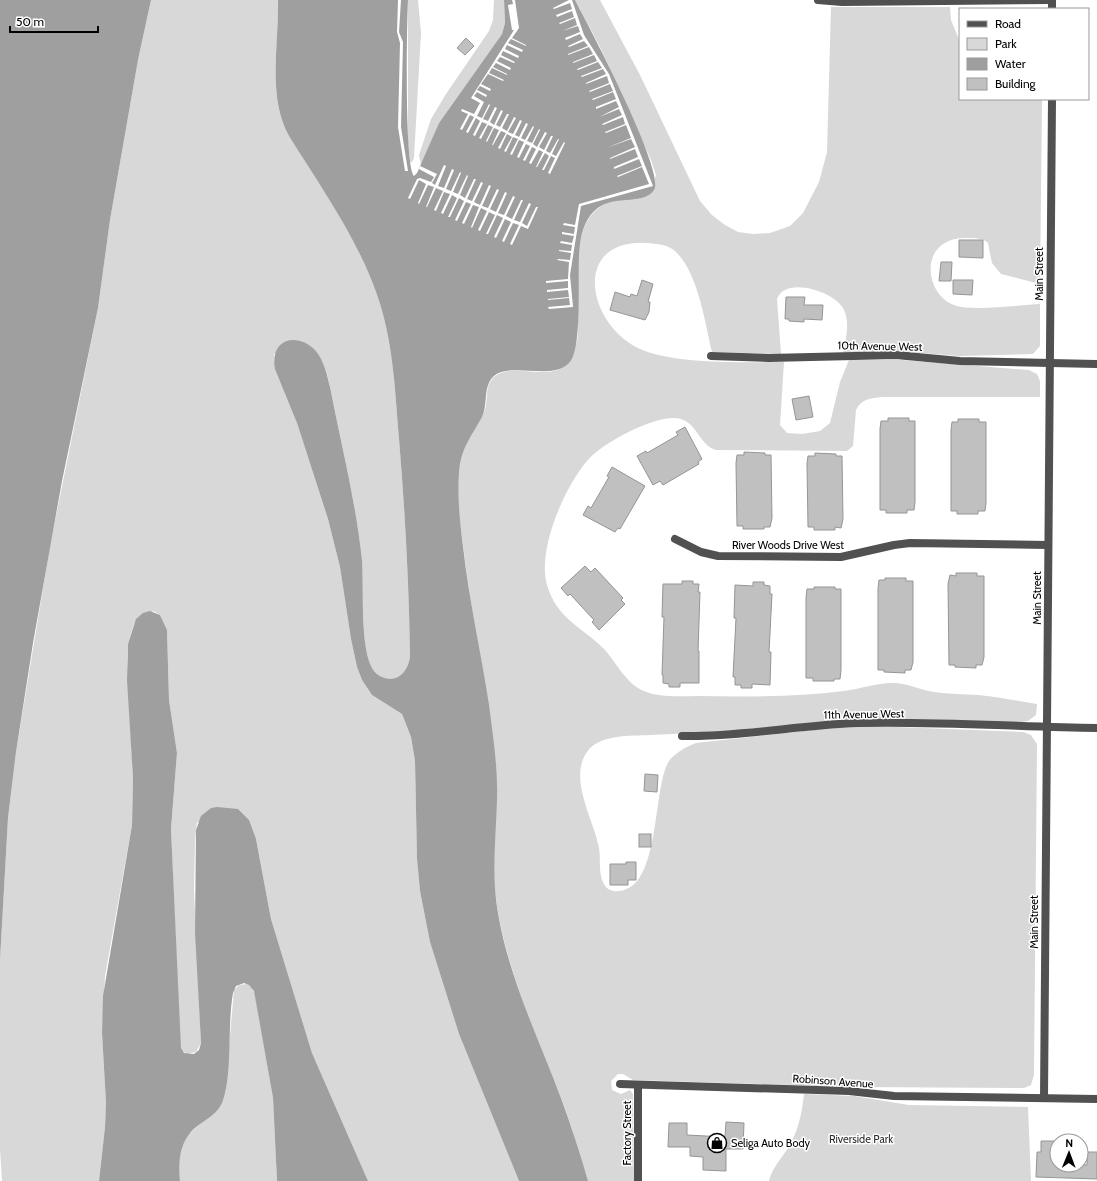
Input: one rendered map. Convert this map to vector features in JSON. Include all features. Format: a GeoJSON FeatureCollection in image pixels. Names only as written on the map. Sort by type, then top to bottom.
{"type":"FeatureCollection","features":[{"type":"Feature","properties":{"kind":"street"},"geometry":{"type":"LineString","coordinates":[[818,0],[849,2],[1049,0]]}},
{"type":"Feature","properties":{"kind":"street","name":"Main Street"},"geometry":{"type":"LineString","coordinates":[[1044,1098],[1052,100]]}},
{"type":"Feature","properties":{"kind":"street","name":"10th Avenue West"},"geometry":{"type":"LineString","coordinates":[[711,356],[769,358],[896,355],[960,361],[1097,364]]}},
{"type":"Feature","properties":{"kind":"street","name":"River Woods Drive West"},"geometry":{"type":"LineString","coordinates":[[675,539],[701,552],[718,556],[841,557],[894,545],[910,543],[1048,545]]}},
{"type":"Feature","properties":{"kind":"street","name":"11th Avenue West"},"geometry":{"type":"LineString","coordinates":[[682,736],[726,736],[856,723],[1097,728]]}},
{"type":"Feature","properties":{"kind":"street","name":"Robinson Avenue"},"geometry":{"type":"LineString","coordinates":[[620,1084],[857,1092],[894,1096],[1097,1099]]}},
{"type":"Feature","properties":{"kind":"street","name":"Factory Street"},"geometry":{"type":"LineString","coordinates":[[638,1085],[638,1181]]}},
{"type":"Feature","properties":{"kind":"green space"},"geometry":{"type":"Polygon","coordinates":[[[151,0],[278,0],[276,87],[282,121],[289,136],[348,231],[368,271],[382,310],[390,346],[394,383],[403,493],[409,602],[410,657],[408,665],[403,673],[394,678],[385,678],[373,670],[365,643],[362,560],[356,517],[326,371],[319,356],[311,347],[274,354],[274,361],[297,423],[328,519],[340,567],[351,639],[357,667],[362,680],[372,695],[402,714],[411,737],[415,761],[417,859],[420,891],[430,942],[459,1034],[519,1181],[368,1181],[312,1053],[271,919],[256,839],[197,822],[195,840],[194,890],[201,1043],[196,1052],[187,1054],[182,1051],[180,1044],[171,829],[177,753],[169,700],[167,630],[160,615],[153,611],[134,624],[128,644],[127,661],[133,778],[132,825],[105,976],[102,1033],[106,1103],[99,1181],[2,1181],[0,1149],[0,960],[8,818],[16,752],[50,546],[98,308],[110,220],[138,60],[151,0]]]}},
{"type":"Feature","properties":{"kind":"green space"},"geometry":{"type":"Polygon","coordinates":[[[408,0],[418,0],[421,33],[414,158],[412,162],[410,162],[408,143],[408,0]]]}},
{"type":"Feature","properties":{"kind":"green space"},"geometry":{"type":"Polygon","coordinates":[[[494,0],[504,0],[505,23],[502,34],[439,123],[421,165],[419,155],[431,119],[446,94],[489,31],[493,20],[494,0]]]}},
{"type":"Feature","properties":{"kind":"green space"},"geometry":{"type":"Polygon","coordinates":[[[575,0],[600,0],[640,75],[700,201],[712,215],[725,225],[738,232],[753,234],[770,233],[790,226],[803,213],[819,182],[827,152],[831,7],[950,7],[951,20],[959,40],[959,100],[1042,100],[1040,284],[1001,274],[992,263],[988,243],[979,239],[968,238],[951,240],[940,247],[933,257],[931,268],[932,280],[937,292],[946,301],[957,306],[986,308],[1040,304],[1040,346],[1033,354],[959,356],[897,351],[843,352],[847,326],[844,310],[832,297],[822,292],[800,287],[790,288],[782,292],[777,299],[781,354],[712,352],[700,298],[690,272],[683,260],[675,251],[662,245],[647,243],[623,245],[606,254],[597,268],[595,285],[598,303],[607,320],[621,336],[638,348],[670,357],[689,360],[784,362],[780,425],[787,433],[802,434],[820,431],[830,423],[840,382],[849,360],[902,360],[1029,370],[1037,374],[1040,381],[1040,397],[882,397],[864,401],[856,410],[853,446],[847,451],[716,450],[705,443],[693,427],[682,419],[665,419],[641,426],[628,432],[594,454],[578,473],[570,487],[555,520],[549,538],[546,555],[545,571],[551,597],[571,622],[596,641],[609,655],[622,673],[638,688],[644,691],[657,695],[670,696],[771,696],[826,693],[893,683],[904,684],[934,692],[979,695],[1037,704],[1036,715],[1028,721],[1021,722],[955,721],[625,736],[607,739],[592,746],[587,752],[582,763],[580,774],[581,787],[599,848],[602,880],[608,889],[612,891],[619,891],[633,886],[642,873],[649,856],[660,792],[669,761],[681,750],[696,743],[822,729],[871,726],[1023,732],[1031,735],[1037,744],[1034,1075],[1031,1085],[1024,1088],[854,1087],[633,1080],[623,1074],[618,1074],[611,1081],[612,1090],[621,1094],[630,1090],[633,1094],[634,1181],[588,1181],[564,1106],[521,997],[508,956],[499,916],[493,868],[496,774],[489,707],[466,571],[458,496],[458,472],[463,449],[485,410],[490,381],[500,373],[509,371],[548,372],[557,370],[566,365],[571,357],[578,333],[577,259],[584,229],[590,216],[605,204],[617,200],[649,195],[656,175],[651,160],[599,45],[575,0]]]}},
{"type":"Feature","properties":{"kind":"green space"},"geometry":{"type":"Polygon","coordinates":[[[247,984],[251,986],[255,994],[273,1098],[277,1181],[180,1181],[179,1161],[182,1145],[186,1137],[199,1125],[227,1070],[234,990],[239,985],[247,984]]]}},
{"type":"Feature","properties":{"kind":"green space","name":"Riverside Park"},"geometry":{"type":"Polygon","coordinates":[[[804,1094],[854,1096],[909,1105],[1028,1107],[1031,1181],[769,1181],[774,1168],[788,1148],[797,1129],[804,1094]]]}},
{"type":"Feature","properties":{"kind":"water"},"geometry":{"type":"Polygon","coordinates":[[[0,0],[151,0],[138,60],[110,220],[98,308],[62,481],[33,643],[16,752],[8,818],[0,960],[0,0]]]}},
{"type":"Feature","properties":{"kind":"water"},"geometry":{"type":"Polygon","coordinates":[[[278,0],[408,0],[407,122],[411,166],[414,176],[417,173],[439,123],[502,34],[505,23],[504,0],[575,0],[609,66],[638,129],[649,156],[655,178],[654,190],[647,196],[638,199],[615,201],[604,205],[594,212],[585,224],[579,255],[579,307],[574,355],[569,363],[561,368],[551,371],[508,371],[499,373],[492,378],[487,387],[484,412],[464,449],[459,472],[458,490],[461,528],[494,740],[497,799],[494,870],[498,913],[509,961],[525,1007],[565,1108],[588,1181],[519,1181],[459,1034],[430,942],[420,891],[417,859],[415,761],[411,737],[402,714],[372,695],[362,680],[357,667],[351,639],[340,567],[328,519],[297,423],[275,369],[274,359],[276,350],[286,341],[293,340],[308,344],[315,350],[323,363],[330,387],[352,495],[359,538],[362,560],[365,643],[373,670],[385,678],[394,678],[403,673],[408,665],[410,657],[408,575],[403,493],[390,346],[382,310],[368,271],[348,231],[289,136],[282,121],[276,87],[278,0]]]}},
{"type":"Feature","properties":{"kind":"water"},"geometry":{"type":"Polygon","coordinates":[[[150,611],[160,615],[167,630],[169,700],[177,753],[171,829],[181,1048],[184,1053],[194,1054],[199,1050],[201,1043],[195,932],[196,830],[201,816],[211,808],[217,807],[238,809],[249,820],[256,839],[271,919],[312,1053],[368,1181],[277,1181],[273,1098],[254,991],[249,985],[244,983],[236,986],[233,993],[230,1020],[228,1079],[222,1103],[218,1110],[193,1130],[184,1142],[179,1164],[180,1181],[99,1181],[106,1103],[102,1033],[103,996],[132,825],[133,778],[127,680],[128,644],[136,619],[143,613],[150,611]]]}},
{"type":"Feature","properties":{"kind":"pier"},"geometry":{"type":"Polygon","coordinates":[[[398,0],[401,0],[399,32],[403,42],[401,127],[408,171],[405,171],[398,127],[400,43],[397,32],[398,0]]]}},
{"type":"Feature","properties":{"kind":"pier"},"geometry":{"type":"Polygon","coordinates":[[[512,0],[515,0],[519,28],[512,38],[526,46],[511,39],[508,43],[523,50],[522,52],[507,45],[505,49],[519,56],[518,58],[503,51],[501,55],[515,62],[514,63],[500,57],[497,61],[511,68],[510,70],[496,63],[493,67],[507,75],[492,68],[489,73],[504,80],[503,81],[488,74],[481,84],[491,89],[490,91],[480,86],[477,90],[487,95],[486,97],[477,92],[474,96],[484,102],[477,116],[482,118],[489,104],[490,105],[483,119],[488,121],[495,107],[497,108],[490,122],[494,125],[501,110],[503,111],[496,125],[500,127],[507,114],[509,114],[502,128],[507,131],[514,117],[516,118],[508,132],[513,134],[520,120],[522,121],[515,135],[519,137],[526,123],[528,124],[521,138],[525,140],[533,126],[534,127],[527,141],[532,143],[539,129],[540,130],[533,144],[537,147],[545,132],[547,133],[539,147],[544,150],[551,136],[553,136],[546,151],[550,153],[559,139],[552,154],[556,156],[564,142],[565,143],[550,174],[548,173],[555,158],[551,156],[544,170],[542,170],[549,156],[545,153],[536,167],[543,152],[539,150],[531,164],[529,163],[536,149],[532,147],[525,161],[523,160],[530,146],[526,144],[519,158],[517,157],[524,142],[519,140],[512,155],[510,154],[518,139],[513,137],[506,152],[504,151],[512,137],[507,134],[500,149],[498,148],[506,133],[501,131],[492,145],[499,130],[494,128],[487,142],[486,141],[493,127],[488,125],[481,139],[479,138],[487,124],[482,122],[475,136],[473,135],[480,121],[476,118],[468,133],[466,132],[474,117],[470,115],[462,130],[460,129],[468,114],[461,111],[462,109],[474,114],[480,103],[471,98],[514,30],[512,30],[508,5],[513,4],[512,0]]]}},
{"type":"Feature","properties":{"kind":"pier"},"geometry":{"type":"Polygon","coordinates":[[[572,0],[584,35],[609,74],[653,186],[581,206],[570,275],[573,307],[549,309],[548,307],[570,305],[569,298],[548,300],[569,297],[568,290],[547,292],[547,290],[568,288],[568,281],[546,283],[546,281],[568,279],[569,262],[557,260],[570,260],[571,253],[559,250],[571,251],[572,245],[560,243],[561,241],[572,243],[574,236],[562,234],[562,232],[574,234],[575,227],[563,225],[564,223],[575,225],[579,204],[649,184],[642,167],[618,177],[617,176],[642,166],[639,159],[614,169],[614,167],[638,157],[635,149],[610,159],[635,147],[631,139],[606,148],[631,138],[626,125],[606,133],[605,132],[625,124],[623,117],[603,125],[602,124],[622,115],[619,109],[599,117],[619,107],[616,101],[596,109],[596,107],[616,99],[613,92],[593,100],[592,99],[613,91],[610,84],[590,92],[589,91],[609,83],[607,76],[586,84],[606,74],[603,69],[582,77],[581,76],[602,68],[598,62],[578,70],[577,69],[597,61],[594,55],[573,63],[593,54],[589,47],[568,55],[588,46],[584,41],[569,47],[568,46],[583,39],[580,34],[566,40],[565,38],[580,32],[578,26],[562,31],[577,25],[575,18],[560,24],[559,23],[574,17],[572,11],[557,17],[556,15],[572,9],[570,3],[554,9],[553,8],[572,0]]]}},
{"type":"Feature","properties":{"kind":"pier"},"geometry":{"type":"Polygon","coordinates":[[[444,165],[446,166],[438,186],[444,188],[452,169],[454,170],[446,189],[451,191],[460,172],[461,173],[453,192],[458,194],[467,175],[468,176],[460,195],[465,198],[474,179],[476,179],[467,199],[472,201],[481,182],[483,183],[474,202],[480,205],[489,185],[491,186],[482,206],[488,208],[497,189],[499,190],[490,209],[496,212],[505,192],[507,193],[498,213],[504,215],[513,196],[515,197],[506,216],[512,219],[521,200],[523,200],[514,220],[520,222],[529,203],[531,204],[522,223],[527,226],[536,207],[538,207],[528,229],[521,226],[512,245],[510,244],[519,225],[513,223],[504,242],[502,241],[511,222],[505,219],[496,238],[494,237],[503,218],[497,215],[488,234],[486,234],[495,215],[489,212],[480,231],[478,230],[487,211],[481,208],[472,228],[471,227],[479,207],[473,205],[464,224],[462,223],[471,204],[466,202],[457,221],[455,220],[464,201],[459,198],[450,217],[448,217],[457,198],[452,195],[443,214],[441,213],[450,194],[444,192],[436,211],[434,210],[443,191],[436,188],[426,207],[434,187],[428,185],[419,204],[418,203],[426,184],[419,180],[410,199],[408,198],[417,179],[420,178],[431,182],[434,177],[419,169],[420,166],[437,174],[432,183],[435,185],[444,165]]]}},
{"type":"Feature","properties":{"kind":"building"},"geometry":{"type":"Polygon","coordinates":[[[466,38],[474,46],[465,55],[457,48],[466,38]]]}},
{"type":"Feature","properties":{"kind":"building"},"geometry":{"type":"Polygon","coordinates":[[[959,240],[983,240],[983,258],[959,257],[959,240]]]}},
{"type":"Feature","properties":{"kind":"building"},"geometry":{"type":"Polygon","coordinates":[[[941,262],[952,262],[951,281],[939,281],[941,262]]]}},
{"type":"Feature","properties":{"kind":"building"},"geometry":{"type":"Polygon","coordinates":[[[642,280],[653,284],[648,302],[650,302],[649,312],[645,320],[610,310],[615,292],[630,297],[631,294],[637,296],[642,280]]]}},
{"type":"Feature","properties":{"kind":"building"},"geometry":{"type":"Polygon","coordinates":[[[953,280],[973,280],[972,295],[953,294],[953,280]]]}},
{"type":"Feature","properties":{"kind":"building"},"geometry":{"type":"Polygon","coordinates":[[[786,297],[805,297],[804,305],[823,305],[822,320],[804,319],[804,322],[789,321],[789,319],[785,319],[786,297]]]}},
{"type":"Feature","properties":{"kind":"building"},"geometry":{"type":"Polygon","coordinates":[[[809,396],[813,417],[796,420],[792,399],[809,396]]]}},
{"type":"Feature","properties":{"kind":"building"},"geometry":{"type":"Polygon","coordinates":[[[888,418],[909,418],[909,421],[915,421],[915,502],[914,510],[907,510],[907,513],[886,513],[886,510],[880,510],[880,429],[881,421],[888,421],[888,418]]]}},
{"type":"Feature","properties":{"kind":"building"},"geometry":{"type":"Polygon","coordinates":[[[958,419],[979,419],[979,422],[986,422],[986,503],[985,511],[978,511],[978,514],[957,514],[957,511],[951,511],[951,430],[952,422],[958,422],[958,419]]]}},
{"type":"Feature","properties":{"kind":"building"},"geometry":{"type":"Polygon","coordinates":[[[685,427],[702,459],[698,462],[699,464],[663,485],[660,481],[653,485],[637,456],[646,451],[647,453],[678,435],[676,432],[685,427]]]}},
{"type":"Feature","properties":{"kind":"building"},"geometry":{"type":"Polygon","coordinates":[[[744,452],[765,453],[765,455],[771,455],[772,518],[770,527],[764,527],[764,529],[743,529],[743,526],[737,526],[736,463],[737,455],[744,455],[744,452]]]}},
{"type":"Feature","properties":{"kind":"building"},"geometry":{"type":"Polygon","coordinates":[[[815,453],[836,454],[836,456],[842,456],[843,519],[841,528],[835,527],[835,530],[814,530],[814,527],[808,527],[807,464],[808,456],[815,456],[815,453]]]}},
{"type":"Feature","properties":{"kind":"building"},"geometry":{"type":"Polygon","coordinates":[[[612,467],[645,486],[620,529],[618,528],[615,532],[583,515],[588,506],[591,508],[609,477],[607,476],[612,467]]]}},
{"type":"Feature","properties":{"kind":"building"},"geometry":{"type":"Polygon","coordinates":[[[585,566],[591,572],[595,568],[623,598],[621,600],[625,604],[599,630],[592,622],[594,620],[570,594],[568,596],[561,588],[585,566]]]}},
{"type":"Feature","properties":{"kind":"building"},"geometry":{"type":"Polygon","coordinates":[[[956,573],[977,573],[977,576],[984,576],[984,657],[982,665],[976,665],[976,668],[955,667],[955,665],[949,665],[948,584],[950,575],[956,576],[956,573]]]}},
{"type":"Feature","properties":{"kind":"building"},"geometry":{"type":"Polygon","coordinates":[[[885,578],[906,578],[906,581],[913,581],[913,662],[911,670],[905,670],[905,673],[884,672],[884,670],[878,670],[878,589],[879,580],[885,580],[885,578]]]}},
{"type":"Feature","properties":{"kind":"building"},"geometry":{"type":"Polygon","coordinates":[[[682,581],[693,581],[693,584],[699,584],[699,683],[680,683],[680,687],[669,687],[669,684],[663,683],[662,675],[664,617],[662,617],[663,584],[682,584],[682,581]]]}},
{"type":"Feature","properties":{"kind":"building"},"geometry":{"type":"Polygon","coordinates":[[[753,582],[764,582],[764,585],[770,586],[770,594],[772,594],[769,652],[771,652],[770,685],[752,684],[752,688],[741,688],[741,685],[735,685],[735,677],[733,677],[736,618],[734,618],[735,585],[753,586],[753,582]]]}},
{"type":"Feature","properties":{"kind":"building"},"geometry":{"type":"Polygon","coordinates":[[[814,587],[835,587],[835,589],[841,589],[841,670],[840,679],[834,679],[834,681],[813,681],[813,678],[806,678],[806,598],[807,589],[814,589],[814,587]]]}},
{"type":"Feature","properties":{"kind":"building"},"geometry":{"type":"Polygon","coordinates":[[[645,774],[658,775],[657,792],[644,791],[645,774]]]}},
{"type":"Feature","properties":{"kind":"building"},"geometry":{"type":"Polygon","coordinates":[[[639,834],[651,834],[651,847],[639,847],[639,834]]]}},
{"type":"Feature","properties":{"kind":"building"},"geometry":{"type":"Polygon","coordinates":[[[626,862],[636,862],[636,880],[628,880],[628,885],[610,885],[610,864],[626,864],[626,862]]]}},
{"type":"Feature","properties":{"kind":"building","name":"Seliga Auto Body"},"geometry":{"type":"Polygon","coordinates":[[[726,1122],[744,1123],[743,1149],[726,1149],[726,1171],[703,1170],[703,1157],[690,1156],[690,1147],[668,1147],[669,1123],[687,1123],[687,1135],[725,1137],[726,1122]]]}},
{"type":"Feature","properties":{"kind":"building"},"geometry":{"type":"Polygon","coordinates":[[[1041,1141],[1049,1141],[1049,1173],[1089,1173],[1089,1152],[1097,1152],[1097,1179],[1036,1177],[1037,1152],[1041,1152],[1041,1141]]]}},
{"type":"Feature","properties":{"kind":"place","name":"Seliga Auto Body"},"geometry":{"type":"Point","coordinates":[717,1143]}}]}
